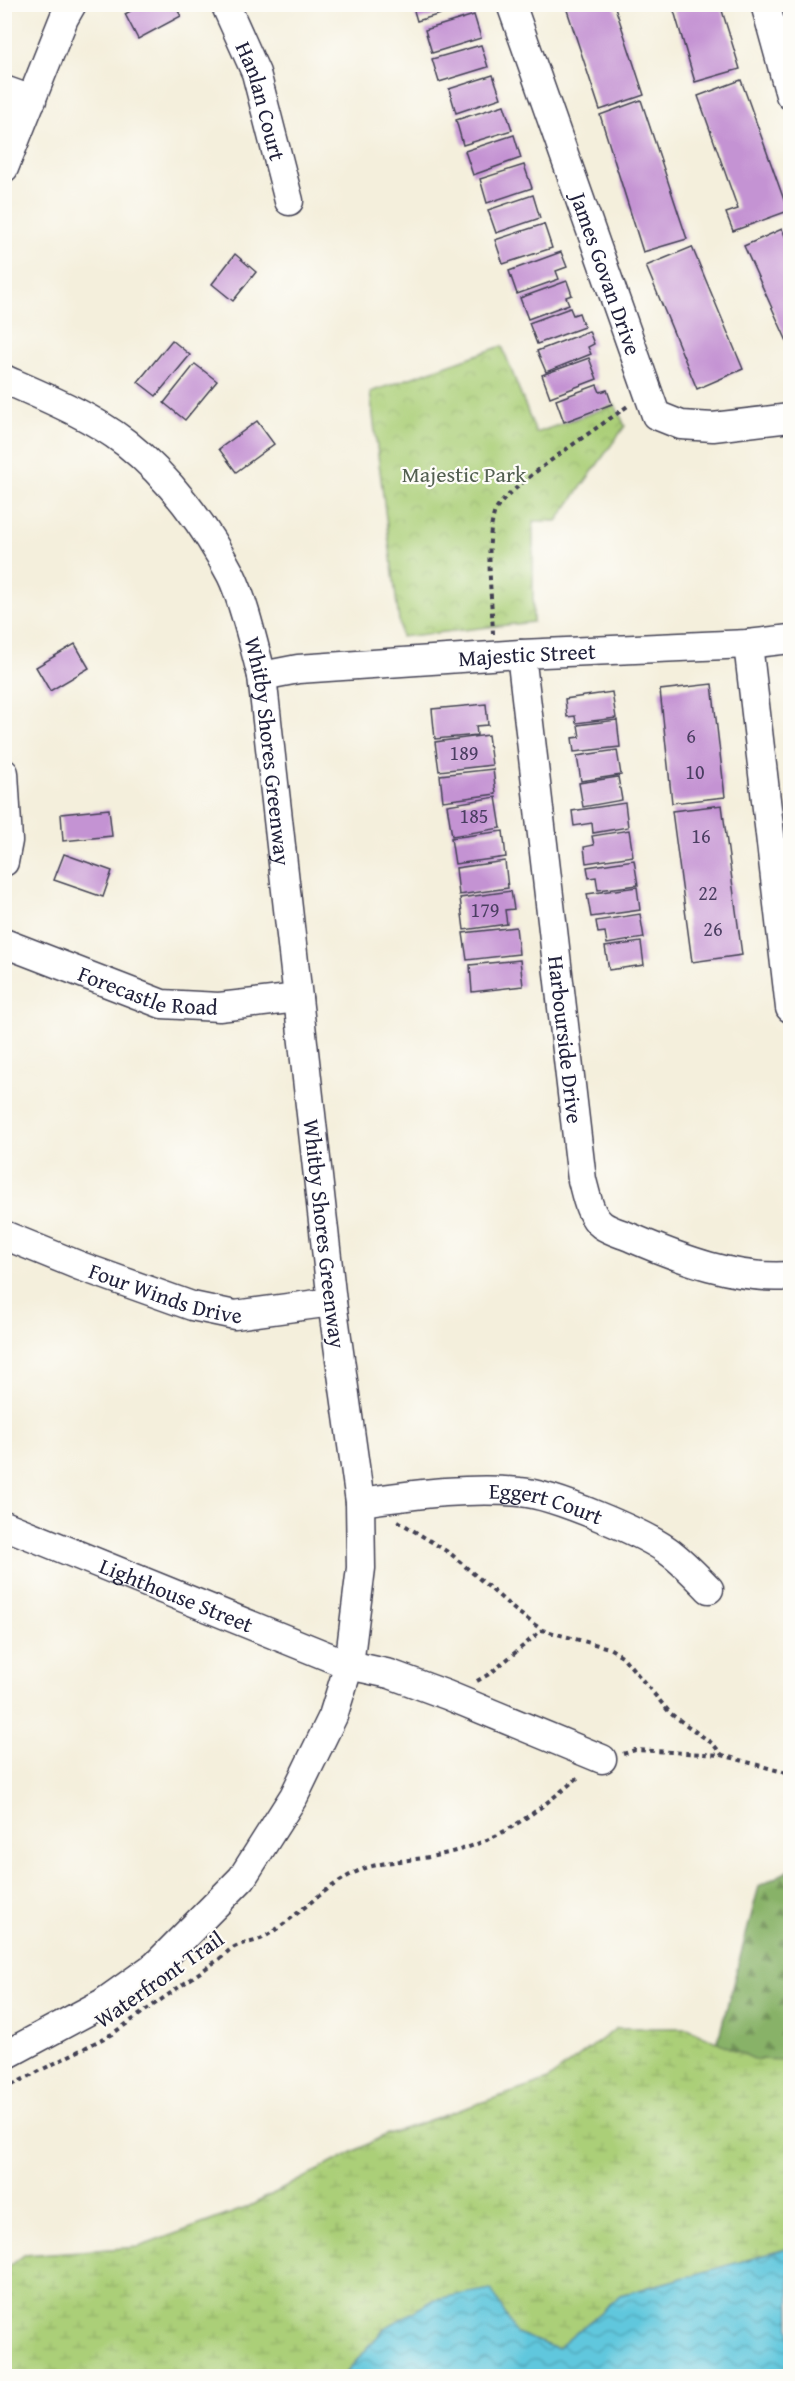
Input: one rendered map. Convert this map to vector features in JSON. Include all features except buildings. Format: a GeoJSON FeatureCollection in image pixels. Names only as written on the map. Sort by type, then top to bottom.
{"type":"FeatureCollection","features":[{"type":"Feature","properties":{"kind":"street"},"geometry":{"type":"LineString","coordinates":[[4,168],[64,18],[72,4]]}},
{"type":"Feature","properties":{"kind":"street","name":"Hanlan Court"},"geometry":{"type":"LineString","coordinates":[[225,4],[256,73],[289,201]]}},
{"type":"Feature","properties":{"kind":"street","name":"James Govan Drive"},"geometry":{"type":"LineString","coordinates":[[511,4],[656,415],[681,425],[713,427],[790,418]]}},
{"type":"Feature","properties":{"kind":"street"},"geometry":{"type":"LineString","coordinates":[[765,4],[790,95]]}},
{"type":"Feature","properties":{"kind":"street"},"geometry":{"type":"LineString","coordinates":[[4,90],[32,100]]}},
{"type":"Feature","properties":{"kind":"street","name":"Whitby Shores Greenway"},"geometry":{"type":"LineString","coordinates":[[4,379],[66,406],[125,443],[169,484],[207,536],[232,577],[262,676],[332,1302],[360,1502],[361,1568],[349,1665],[333,1716],[294,1796],[243,1878],[155,1966],[103,2003],[4,2056]]}},
{"type":"Feature","properties":{"kind":"street","name":"Majestic Street"},"geometry":{"type":"LineString","coordinates":[[262,676],[298,669],[521,654],[748,644],[790,639]]}},
{"type":"Feature","properties":{"kind":"street"},"geometry":{"type":"LineString","coordinates":[[748,644],[790,1008]]}},
{"type":"Feature","properties":{"kind":"street","name":"Harbourside Drive"},"geometry":{"type":"LineString","coordinates":[[521,654],[582,1180],[589,1205],[602,1225],[665,1252],[732,1272],[773,1278],[790,1276]]}},
{"type":"Feature","properties":{"kind":"street"},"geometry":{"type":"LineString","coordinates":[[4,773],[8,841],[4,862]]}},
{"type":"Feature","properties":{"kind":"street","name":"Forecastle Road"},"geometry":{"type":"LineString","coordinates":[[4,943],[162,1004],[219,1008],[298,998]]}},
{"type":"Feature","properties":{"kind":"street","name":"Four Winds Drive"},"geometry":{"type":"LineString","coordinates":[[4,1235],[80,1266],[192,1306],[235,1315],[332,1302]]}},
{"type":"Feature","properties":{"kind":"street","name":"Eggert Court"},"geometry":{"type":"LineString","coordinates":[[360,1502],[446,1491],[523,1492],[565,1504],[636,1533],[672,1553],[709,1589]]}},
{"type":"Feature","properties":{"kind":"street","name":"Lighthouse Street"},"geometry":{"type":"LineString","coordinates":[[4,1525],[349,1665],[390,1674],[447,1695],[602,1759]]}},
{"type":"Feature","properties":{"kind":"path"},"geometry":{"type":"LineString","coordinates":[[494,644],[490,540],[494,512],[511,490],[647,392]]}},
{"type":"Feature","properties":{"kind":"path"},"geometry":{"type":"LineString","coordinates":[[394,1519],[452,1554],[515,1610],[542,1630],[609,1648],[622,1656],[670,1713],[713,1744],[722,1755]]}},
{"type":"Feature","properties":{"kind":"path"},"geometry":{"type":"LineString","coordinates":[[447,1695],[462,1690],[492,1673],[542,1630]]}},
{"type":"Feature","properties":{"kind":"path","name":"Waterfront Trail"},"geometry":{"type":"LineString","coordinates":[[4,2089],[112,2034],[222,1957],[233,1946],[264,1937],[351,1874],[376,1865],[440,1855],[470,1847],[513,1828],[602,1759],[635,1750],[722,1755],[790,1774]]}},
{"type":"Feature","properties":{"kind":"green space","name":"Majestic Park"},"geometry":{"type":"Polygon","coordinates":[[[502,346],[536,433],[615,405],[625,426],[557,521],[533,521],[533,622],[401,637],[370,392],[502,346]]]}},
{"type":"Feature","properties":{"kind":"green space"},"geometry":{"type":"Polygon","coordinates":[[[790,1870],[790,2134],[708,2078],[759,1886],[790,1870]]]}},
{"type":"Feature","properties":{"kind":"green space"},"geometry":{"type":"Polygon","coordinates":[[[617,2028],[687,2028],[754,2059],[790,2060],[790,2248],[621,2295],[557,2349],[516,2333],[385,2328],[343,2376],[5,2376],[5,2270],[24,2255],[139,2247],[246,2208],[385,2135],[546,2081],[617,2028]]]}},
{"type":"Feature","properties":{"kind":"water"},"geometry":{"type":"Polygon","coordinates":[[[790,2248],[790,2376],[343,2376],[385,2328],[435,2299],[491,2289],[516,2333],[557,2349],[621,2295],[790,2248]]]}}]}
